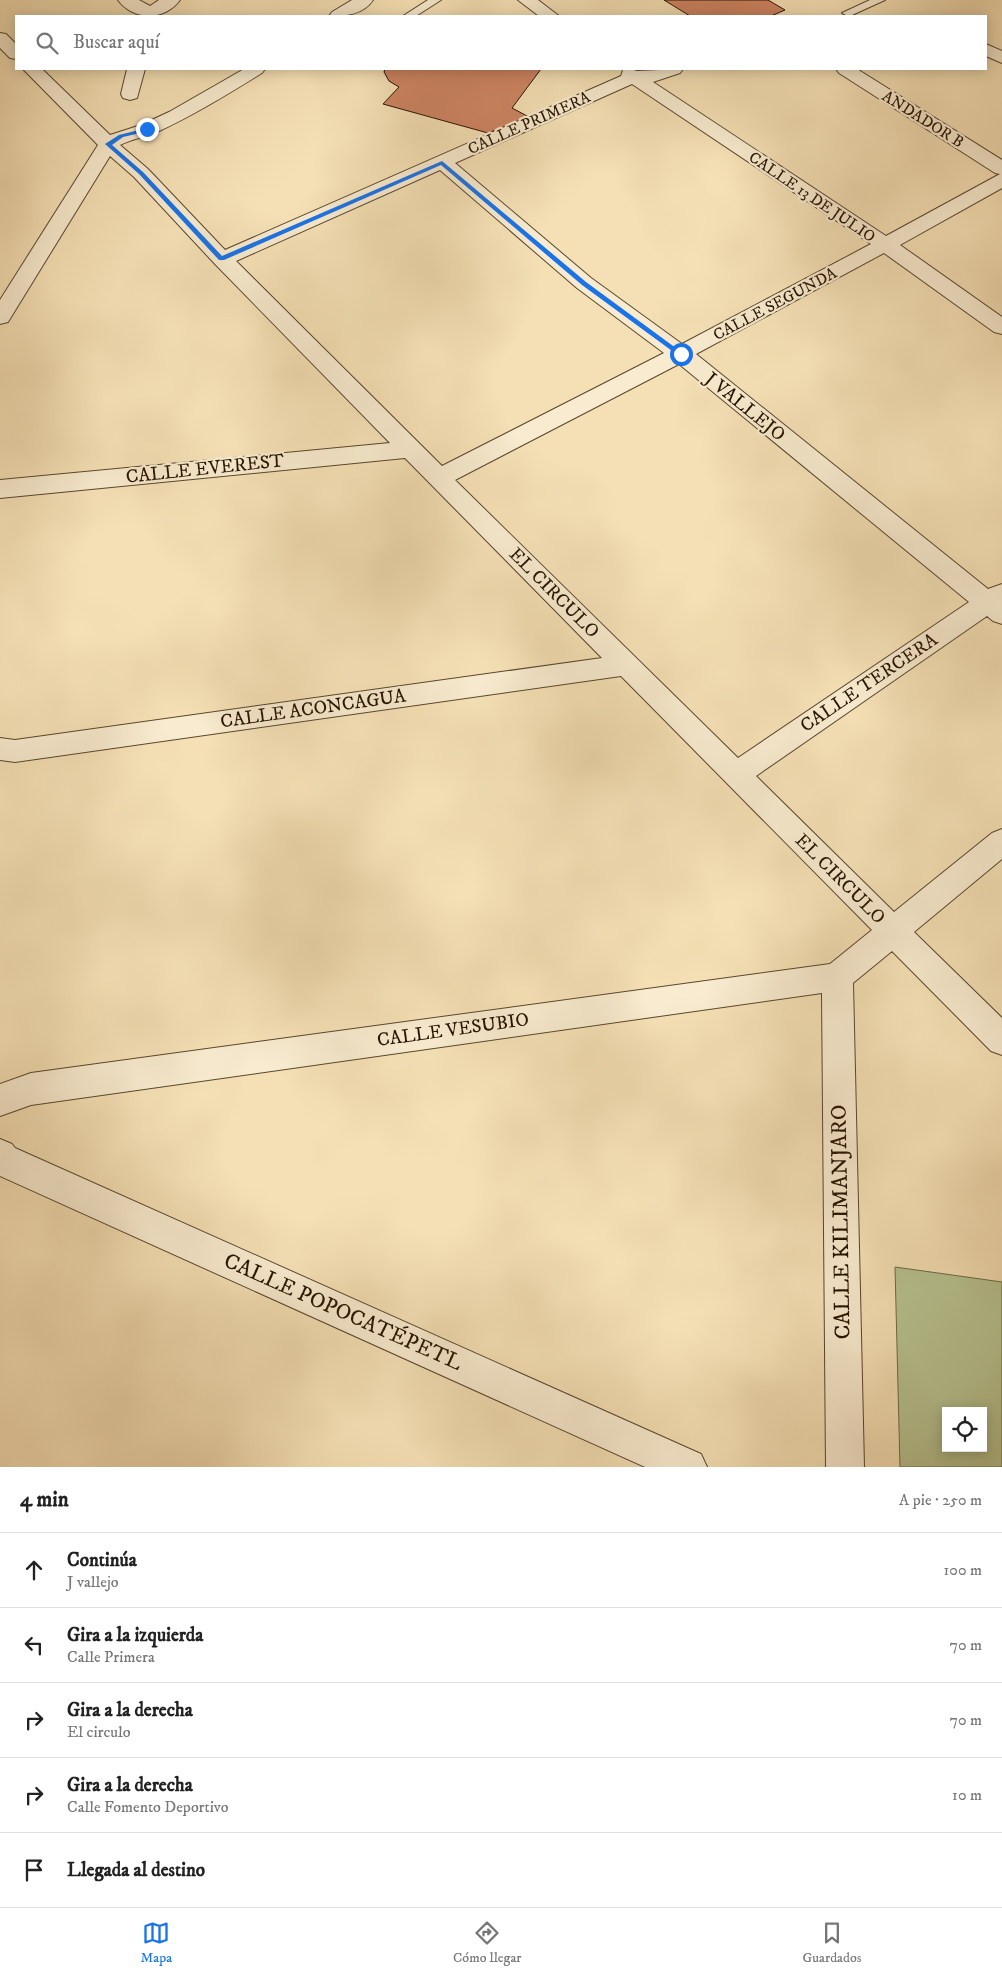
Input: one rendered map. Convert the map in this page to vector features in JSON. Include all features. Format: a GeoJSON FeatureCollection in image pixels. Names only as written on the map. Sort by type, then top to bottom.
{"type":"FeatureCollection","features":[{"type":"Feature","properties":{"kind":"street"},"geometry":{"type":"LineString","coordinates":[[127,0],[150,15],[171,0]]}},
{"type":"Feature","properties":{"kind":"street"},"geometry":{"type":"LineString","coordinates":[[340,15],[364,0]]}},
{"type":"Feature","properties":{"kind":"street"},"geometry":{"type":"LineString","coordinates":[[528,0],[549,15]]}},
{"type":"Feature","properties":{"kind":"street"},"geometry":{"type":"LineString","coordinates":[[0,38],[15,53]]}},
{"type":"Feature","properties":{"kind":"street"},"geometry":{"type":"LineString","coordinates":[[987,50],[1002,58]]}},
{"type":"Feature","properties":{"kind":"street","name":"EL CIRCULO"},"geometry":{"type":"LineString","coordinates":[[33,70],[108,144],[141,173],[222,259],[410,449],[1002,1040]]}},
{"type":"Feature","properties":{"kind":"street"},"geometry":{"type":"LineString","coordinates":[[130,94],[136,70]]}},
{"type":"Feature","properties":{"kind":"street"},"geometry":{"type":"LineString","coordinates":[[2,311],[108,144],[121,136],[147,129],[228,87],[254,70]]}},
{"type":"Feature","properties":{"kind":"street","name":"CALLE PRIMERA"},"geometry":{"type":"LineString","coordinates":[[222,259],[442,162],[627,73],[655,76],[671,70]]}},
{"type":"Feature","properties":{"kind":"street","name":"ANDADOR B"},"geometry":{"type":"LineString","coordinates":[[847,70],[1002,168]]}},
{"type":"Feature","properties":{"kind":"street","name":"CALLE 13 DE JULIO"},"geometry":{"type":"LineString","coordinates":[[627,73],[886,245],[1002,327]]}},
{"type":"Feature","properties":{"kind":"street","name":"J VALLEJO"},"geometry":{"type":"LineString","coordinates":[[442,162],[584,283],[681,354],[997,602]]}},
{"type":"Feature","properties":{"kind":"street","name":"CALLE SEGUNDA"},"geometry":{"type":"LineString","coordinates":[[439,478],[681,354],[886,245],[1002,180]]}},
{"type":"Feature","properties":{"kind":"street","name":"CALLE EVEREST"},"geometry":{"type":"LineString","coordinates":[[0,489],[410,449]]}},
{"type":"Feature","properties":{"kind":"street","name":"CALLE TERCERA"},"geometry":{"type":"LineString","coordinates":[[736,774],[997,602]]}},
{"type":"Feature","properties":{"kind":"street","name":"CALLE ACONCAGUA"},"geometry":{"type":"LineString","coordinates":[[0,749],[15,751],[626,665]]}},
{"type":"Feature","properties":{"kind":"street"},"geometry":{"type":"LineString","coordinates":[[836,977],[1002,842]]}},
{"type":"Feature","properties":{"kind":"street","name":"CALLE VESUBIO"},"geometry":{"type":"LineString","coordinates":[[0,1100],[31,1089],[836,977]]}},
{"type":"Feature","properties":{"kind":"street","name":"CALLE KILIMANJARO"},"geometry":{"type":"LineString","coordinates":[[836,977],[845,1467]]}},
{"type":"Feature","properties":{"kind":"street","name":"CALLE POPOCATÉPETL"},"geometry":{"type":"LineString","coordinates":[[0,1156],[3,1160],[688,1467]]}},
{"type":"Feature","properties":{"kind":"lane"},"geometry":{"type":"LineString","coordinates":[[411,15],[436,0]]}},
{"type":"Feature","properties":{"kind":"lane"},"geometry":{"type":"LineString","coordinates":[[848,13],[880,0]]}},
{"type":"Feature","properties":{"kind":"green space"},"geometry":{"type":"Polygon","coordinates":[[[895,1267],[1002,1282],[1002,1467],[900,1467],[895,1267]]]}},
{"type":"Feature","properties":{"kind":"building"},"geometry":{"type":"Polygon","coordinates":[[[664,0],[768,0],[785,10],[773,15],[688,15],[664,0]]]}},
{"type":"Feature","properties":{"kind":"building"},"geometry":{"type":"Polygon","coordinates":[[[385,70],[540,70],[512,108],[529,117],[488,133],[383,104],[399,87],[389,81],[385,70]]]}},
{"type":"Feature","properties":{"kind":"route"},"geometry":{"type":"LineString","coordinates":[[147,129],[121,136],[108,144],[124,156],[141,173],[222,259],[442,162],[584,283],[681,354]]}}]}
